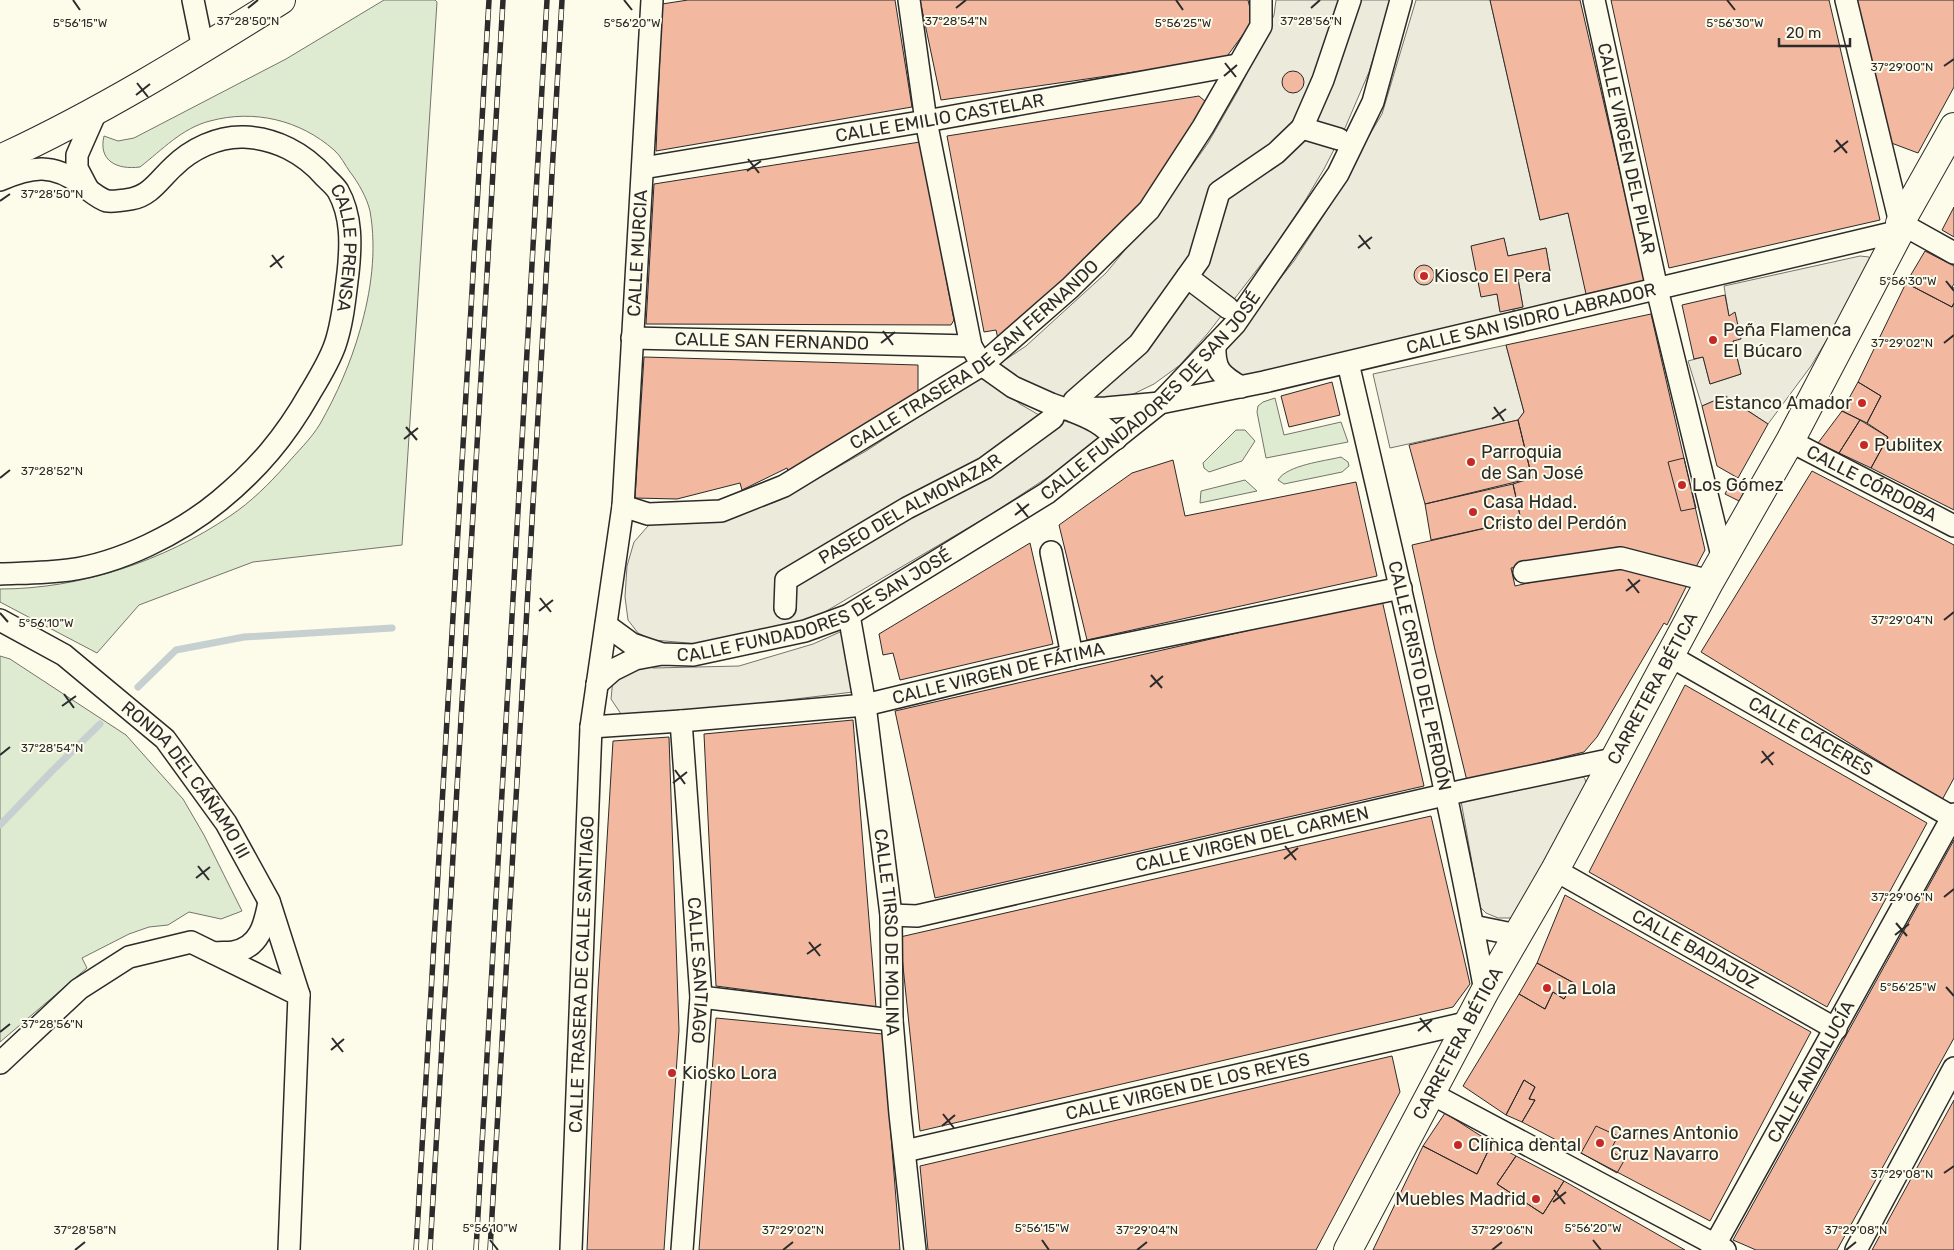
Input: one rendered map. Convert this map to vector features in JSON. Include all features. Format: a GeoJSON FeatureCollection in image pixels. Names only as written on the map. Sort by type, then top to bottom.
{"type":"FeatureCollection","features":[{"type":"Feature","properties":{"kind":"street"},"geometry":{"type":"LineString","coordinates":[[193,0],[203,49]]}},
{"type":"Feature","properties":{"kind":"street"},"geometry":{"type":"LineString","coordinates":[[0,159],[96,112],[203,49],[281,0]]}},
{"type":"Feature","properties":{"kind":"street","name":"CALLE MURCIA"},"geometry":{"type":"LineString","coordinates":[[614,573],[623,506],[652,0]]}},
{"type":"Feature","properties":{"kind":"street"},"geometry":{"type":"LineString","coordinates":[[908,0],[926,121],[971,346],[982,365],[1013,387],[1051,404],[1093,419],[1106,428],[1116,439]]}},
{"type":"Feature","properties":{"kind":"street","name":"CALLE TRASERA DE SAN FERNANDO"},"geometry":{"type":"LineString","coordinates":[[623,506],[648,514],[721,511],[784,486],[982,365],[1070,288],[1149,210],[1203,127],[1261,26],[1261,0]]}},
{"type":"Feature","properties":{"kind":"street","name":"PASEO DEL ALMONAZAR"},"geometry":{"type":"LineString","coordinates":[[785,608],[786,580],[907,508],[985,468],[1064,409],[1140,344],[1199,260],[1219,192],[1276,153],[1302,128],[1323,80],[1350,0]]}},
{"type":"Feature","properties":{"kind":"street","name":"CALLE FUNDADORES DE SAN JOSÉ"},"geometry":{"type":"LineString","coordinates":[[597,684],[612,670],[635,659],[662,654],[693,654],[798,633],[849,615],[1046,493],[1160,403],[1235,324],[1338,174],[1373,102],[1401,0]]}},
{"type":"Feature","properties":{"kind":"street","name":"CALLE VIRGEN DEL PILAR"},"geometry":{"type":"LineString","coordinates":[[1594,0],[1717,571]]}},
{"type":"Feature","properties":{"kind":"street"},"geometry":{"type":"LineString","coordinates":[[1846,0],[1900,227],[1954,253]]}},
{"type":"Feature","properties":{"kind":"street","name":"CALLE EMILIO CASTELAR"},"geometry":{"type":"LineString","coordinates":[[643,168],[926,121],[1237,66]]}},
{"type":"Feature","properties":{"kind":"street"},"geometry":{"type":"LineString","coordinates":[[88,189],[77,168],[77,154],[96,112]]}},
{"type":"Feature","properties":{"kind":"street","name":"CARRETERA BÉTICA"},"geometry":{"type":"LineString","coordinates":[[1348,1250],[1485,991],[1554,870],[1613,759],[1790,441],[1900,227],[1954,127]]}},
{"type":"Feature","properties":{"kind":"street"},"geometry":{"type":"LineString","coordinates":[[1302,128],[1339,139]]}},
{"type":"Feature","properties":{"kind":"street","name":"CALLE PRENSA"},"geometry":{"type":"LineString","coordinates":[[0,180],[37,168],[59,170],[106,201],[134,199],[154,188],[173,167],[193,151],[219,140],[242,137],[269,140],[291,149],[314,164],[338,191],[350,225],[350,257],[345,299],[335,344],[319,378],[282,439],[252,473],[218,503],[181,527],[144,547],[110,561],[69,570],[0,574]]}},
{"type":"Feature","properties":{"kind":"street","name":"CALLE SAN ISIDRO LABRADOR"},"geometry":{"type":"LineString","coordinates":[[1064,409],[1106,408],[1160,403],[1348,363],[1657,289],[1900,227]]}},
{"type":"Feature","properties":{"kind":"street"},"geometry":{"type":"LineString","coordinates":[[1187,277],[1228,308]]}},
{"type":"Feature","properties":{"kind":"street","name":"CALLE SAN FERNANDO"},"geometry":{"type":"LineString","coordinates":[[632,338],[971,346]]}},
{"type":"Feature","properties":{"kind":"street"},"geometry":{"type":"LineString","coordinates":[[1215,345],[1214,360],[1218,369],[1225,378],[1241,386]]}},
{"type":"Feature","properties":{"kind":"street","name":"CALLE CRISTO DEL PERDÓN"},"geometry":{"type":"LineString","coordinates":[[1348,363],[1401,588],[1446,795],[1485,991]]}},
{"type":"Feature","properties":{"kind":"street","name":"CALLE CÓRDOBA"},"geometry":{"type":"LineString","coordinates":[[1790,441],[1954,526]]}},
{"type":"Feature","properties":{"kind":"street"},"geometry":{"type":"LineString","coordinates":[[614,573],[627,541],[648,514]]}},
{"type":"Feature","properties":{"kind":"street"},"geometry":{"type":"LineString","coordinates":[[1051,552],[1072,654]]}},
{"type":"Feature","properties":{"kind":"street"},"geometry":{"type":"LineString","coordinates":[[1524,572],[1621,558],[1717,571]]}},
{"type":"Feature","properties":{"kind":"street","name":"CALLE TRASERA DE CALLE SANTIAGO"},"geometry":{"type":"LineString","coordinates":[[570,1250],[573,1220],[591,726],[614,573]]}},
{"type":"Feature","properties":{"kind":"street","name":"CALLE VIRGEN DE FÁTIMA"},"geometry":{"type":"LineString","coordinates":[[591,726],[681,721],[865,705],[1072,654],[1401,588]]}},
{"type":"Feature","properties":{"kind":"street","name":"CALLE TIRSO DE MOLINA"},"geometry":{"type":"LineString","coordinates":[[849,615],[865,705],[891,915],[892,1020],[915,1250]]}},
{"type":"Feature","properties":{"kind":"street","name":"RONDA DEL CÁÑAMO III"},"geometry":{"type":"LineString","coordinates":[[0,620],[64,655],[165,739],[226,823],[269,901],[299,995],[289,1250]]}},
{"type":"Feature","properties":{"kind":"street","name":"CALLE FUNDADORES DE SAN JOSÉ"},"geometry":{"type":"LineString","coordinates":[[606,625],[632,644],[662,654]]}},
{"type":"Feature","properties":{"kind":"street","name":"CALLE CÁCERES"},"geometry":{"type":"LineString","coordinates":[[1670,656],[1953,815]]}},
{"type":"Feature","properties":{"kind":"street","name":"CALLE SANTIAGO"},"geometry":{"type":"LineString","coordinates":[[681,721],[701,997],[682,1250]]}},
{"type":"Feature","properties":{"kind":"street","name":"CALLE VIRGEN DEL CARMEN"},"geometry":{"type":"LineString","coordinates":[[891,915],[917,916],[1446,795],[1613,759]]}},
{"type":"Feature","properties":{"kind":"street","name":"CALLE ANDALUCÍA"},"geometry":{"type":"LineString","coordinates":[[1717,1248],[1953,815]]}},
{"type":"Feature","properties":{"kind":"street","name":"CALLE BADAJOZ"},"geometry":{"type":"LineString","coordinates":[[1554,870],[1836,1029]]}},
{"type":"Feature","properties":{"kind":"street"},"geometry":{"type":"LineString","coordinates":[[214,953],[234,952],[252,943],[261,933],[269,901]]}},
{"type":"Feature","properties":{"kind":"street"},"geometry":{"type":"LineString","coordinates":[[1473,926],[1517,935]]}},
{"type":"Feature","properties":{"kind":"street"},"geometry":{"type":"LineString","coordinates":[[0,1063],[79,989],[129,957],[190,942],[299,995]]}},
{"type":"Feature","properties":{"kind":"street"},"geometry":{"type":"LineString","coordinates":[[701,997],[892,1020]]}},
{"type":"Feature","properties":{"kind":"street","name":"CALLE VIRGEN DE LOS REYES"},"geometry":{"type":"LineString","coordinates":[[905,1151],[1470,1022]]}},
{"type":"Feature","properties":{"kind":"street"},"geometry":{"type":"LineString","coordinates":[[1856,1250],[1954,1068]]}},
{"type":"Feature","properties":{"kind":"street"},"geometry":{"type":"LineString","coordinates":[[1432,1094],[1717,1248]]}},
{"type":"Feature","properties":{"kind":"green space"},"geometry":{"type":"Polygon","coordinates":[[[384,0],[435,0],[437,2],[402,545],[253,562],[139,605],[97,653],[0,602],[0,589],[30,588],[91,578],[149,559],[204,532],[238,511],[260,492],[304,445],[320,424],[343,378],[352,354],[364,316],[372,271],[373,241],[369,206],[359,185],[339,155],[321,140],[306,131],[291,124],[260,117],[243,116],[200,124],[181,134],[140,167],[132,168],[117,165],[107,158],[103,145],[104,136],[118,141],[134,138],[286,59],[384,0]]]}},
{"type":"Feature","properties":{"kind":"green space"},"geometry":{"type":"Polygon","coordinates":[[[1275,398],[1284,435],[1341,422],[1348,442],[1266,458],[1257,412],[1258,406],[1263,402],[1275,398]]]}},
{"type":"Feature","properties":{"kind":"green space"},"geometry":{"type":"Polygon","coordinates":[[[1236,430],[1245,430],[1255,441],[1242,461],[1209,472],[1204,468],[1203,463],[1236,430]]]}},
{"type":"Feature","properties":{"kind":"green space"},"geometry":{"type":"Polygon","coordinates":[[[1341,457],[1348,462],[1349,466],[1342,472],[1284,484],[1278,480],[1289,471],[1298,467],[1341,457]]]}},
{"type":"Feature","properties":{"kind":"green space"},"geometry":{"type":"Polygon","coordinates":[[[1245,480],[1257,491],[1200,503],[1201,491],[1245,480]]]}},
{"type":"Feature","properties":{"kind":"green space"},"geometry":{"type":"Polygon","coordinates":[[[0,656],[10,659],[126,735],[183,799],[204,835],[242,911],[221,919],[189,912],[168,925],[149,927],[129,934],[82,958],[87,968],[0,1042],[0,656]]]}},
{"type":"Feature","properties":{"kind":"shaded area"},"geometry":{"type":"Polygon","coordinates":[[[1276,0],[1391,0],[1369,72],[1345,128],[1324,169],[1273,249],[1208,333],[1180,365],[1154,384],[1121,400],[1087,402],[1054,396],[1021,380],[999,364],[1026,346],[1106,273],[1176,188],[1208,143],[1239,89],[1274,15],[1276,0]]]}},
{"type":"Feature","properties":{"kind":"shaded area"},"geometry":{"type":"Polygon","coordinates":[[[1416,0],[1490,0],[1540,220],[1568,213],[1588,299],[1514,316],[1514,309],[1523,307],[1518,279],[1550,271],[1546,248],[1508,256],[1504,239],[1472,246],[1481,296],[1497,294],[1500,311],[1513,309],[1513,316],[1242,378],[1235,377],[1221,353],[1294,261],[1348,178],[1367,139],[1382,114],[1416,0]]]}},
{"type":"Feature","properties":{"kind":"shaded area"},"geometry":{"type":"Polygon","coordinates":[[[1860,256],[1869,257],[1872,265],[1811,366],[1768,424],[1726,396],[1702,406],[1688,361],[1703,357],[1710,384],[1741,374],[1733,341],[1724,286],[1860,256]]]}},
{"type":"Feature","properties":{"kind":"shaded area"},"geometry":{"type":"Polygon","coordinates":[[[1506,345],[1524,412],[1518,420],[1390,448],[1373,374],[1506,345]]]}},
{"type":"Feature","properties":{"kind":"shaded area"},"geometry":{"type":"Polygon","coordinates":[[[984,376],[1020,404],[1039,415],[1085,426],[1098,433],[1098,439],[1065,466],[990,515],[823,613],[784,628],[700,644],[653,640],[638,633],[628,620],[625,597],[627,566],[634,542],[648,526],[664,517],[731,518],[780,500],[866,451],[984,376]]]}},
{"type":"Feature","properties":{"kind":"shaded area"},"geometry":{"type":"Polygon","coordinates":[[[840,632],[847,633],[853,692],[631,719],[621,714],[611,699],[613,679],[637,665],[654,668],[739,666],[813,644],[840,632]]]}},
{"type":"Feature","properties":{"kind":"shaded area"},"geometry":{"type":"Polygon","coordinates":[[[1581,774],[1585,779],[1587,788],[1512,918],[1498,918],[1486,913],[1480,907],[1461,801],[1581,774]]]}},
{"type":"Feature","properties":{"kind":"building"},"geometry":{"type":"Polygon","coordinates":[[[688,0],[895,0],[912,107],[656,151],[662,4],[688,0]]]}},
{"type":"Feature","properties":{"kind":"building"},"geometry":{"type":"Polygon","coordinates":[[[920,0],[1248,0],[1253,21],[1225,59],[941,100],[920,0]]]}},
{"type":"Feature","properties":{"kind":"building"},"geometry":{"type":"Polygon","coordinates":[[[1490,0],[1580,0],[1645,281],[1586,294],[1568,213],[1540,220],[1490,0]]]}},
{"type":"Feature","properties":{"kind":"building"},"geometry":{"type":"Polygon","coordinates":[[[1611,0],[1829,0],[1880,220],[1669,268],[1611,0]]]}},
{"type":"Feature","properties":{"kind":"building"},"geometry":{"type":"Polygon","coordinates":[[[1855,0],[1954,0],[1954,87],[1918,153],[1886,141],[1855,0]]]}},
{"type":"Feature","properties":{"kind":"building"},"geometry":{"type":"Polygon","coordinates":[[[1293,71],[1301,74],[1304,82],[1301,90],[1293,93],[1285,90],[1282,82],[1285,74],[1293,71]]]}},
{"type":"Feature","properties":{"kind":"building"},"geometry":{"type":"Polygon","coordinates":[[[1199,96],[1206,102],[1142,204],[1091,260],[998,339],[996,330],[984,332],[947,136],[1199,96]]]}},
{"type":"Feature","properties":{"kind":"building"},"geometry":{"type":"Polygon","coordinates":[[[920,142],[954,320],[951,325],[646,324],[654,184],[920,142]]]}},
{"type":"Feature","properties":{"kind":"building"},"geometry":{"type":"Polygon","coordinates":[[[1954,207],[1954,237],[1942,230],[1954,207]]]}},
{"type":"Feature","properties":{"kind":"building"},"geometry":{"type":"Polygon","coordinates":[[[1504,238],[1508,256],[1546,248],[1550,271],[1518,279],[1523,307],[1500,312],[1497,294],[1481,297],[1471,246],[1504,238]]]}},
{"type":"Feature","properties":{"kind":"building"},"geometry":{"type":"Polygon","coordinates":[[[1925,251],[1954,266],[1954,284],[1952,287],[1954,288],[1954,303],[1952,307],[1906,283],[1925,251]]]}},
{"type":"Feature","properties":{"kind":"building","name":"Kiosco El Pera"},"geometry":{"type":"Polygon","coordinates":[[[1420,265],[1428,265],[1434,271],[1434,279],[1428,285],[1420,285],[1414,279],[1414,271],[1420,265]]]}},
{"type":"Feature","properties":{"kind":"building"},"geometry":{"type":"Polygon","coordinates":[[[1906,283],[1952,307],[1954,303],[1954,510],[1871,468],[1888,437],[1867,423],[1881,396],[1858,382],[1906,283]]]}},
{"type":"Feature","properties":{"kind":"building","name":"Peña Flamenca El Búcaro"},"geometry":{"type":"Polygon","coordinates":[[[1725,295],[1729,316],[1735,312],[1741,339],[1733,341],[1741,374],[1710,384],[1703,357],[1694,359],[1682,305],[1725,295]]]}},
{"type":"Feature","properties":{"kind":"building"},"geometry":{"type":"Polygon","coordinates":[[[1651,314],[1705,550],[1696,567],[1626,550],[1511,568],[1515,586],[1611,564],[1687,585],[1667,625],[1664,623],[1597,737],[1584,752],[1467,781],[1412,545],[1521,520],[1513,484],[1532,478],[1518,420],[1524,412],[1506,345],[1651,314]]]}},
{"type":"Feature","properties":{"kind":"building"},"geometry":{"type":"Polygon","coordinates":[[[644,357],[918,365],[918,394],[789,474],[787,468],[742,490],[740,483],[677,499],[635,498],[644,357]]]}},
{"type":"Feature","properties":{"kind":"building"},"geometry":{"type":"Polygon","coordinates":[[[1332,382],[1340,415],[1289,427],[1281,396],[1332,382]]]}},
{"type":"Feature","properties":{"kind":"building","name":"Estanco Amador"},"geometry":{"type":"Polygon","coordinates":[[[1858,382],[1881,396],[1867,423],[1842,411],[1858,382]]]}},
{"type":"Feature","properties":{"kind":"building"},"geometry":{"type":"Polygon","coordinates":[[[1725,396],[1768,424],[1738,478],[1717,466],[1702,406],[1725,396]]]}},
{"type":"Feature","properties":{"kind":"building"},"geometry":{"type":"Polygon","coordinates":[[[1842,411],[1860,420],[1839,453],[1818,443],[1842,411]]]}},
{"type":"Feature","properties":{"kind":"building","name":"Parroquia de San José"},"geometry":{"type":"Polygon","coordinates":[[[1518,420],[1532,478],[1425,504],[1409,445],[1518,420]]]}},
{"type":"Feature","properties":{"kind":"building","name":"Publitex"},"geometry":{"type":"Polygon","coordinates":[[[1860,420],[1888,437],[1871,468],[1839,453],[1860,420]]]}},
{"type":"Feature","properties":{"kind":"building","name":"Los Gómez"},"geometry":{"type":"Polygon","coordinates":[[[1684,458],[1696,508],[1681,511],[1668,462],[1684,458]]]}},
{"type":"Feature","properties":{"kind":"building"},"geometry":{"type":"Polygon","coordinates":[[[1173,460],[1185,516],[1356,482],[1377,576],[1087,640],[1059,525],[1132,473],[1173,460]]]}},
{"type":"Feature","properties":{"kind":"building"},"geometry":{"type":"Polygon","coordinates":[[[1812,471],[1954,545],[1954,778],[1942,800],[1701,652],[1812,471]]]}},
{"type":"Feature","properties":{"kind":"building"},"geometry":{"type":"Polygon","coordinates":[[[1732,480],[1746,488],[1739,501],[1725,494],[1732,480]]]}},
{"type":"Feature","properties":{"kind":"building","name":"Casa Hdad. Cristo del Perdón"},"geometry":{"type":"Polygon","coordinates":[[[1513,484],[1521,520],[1431,540],[1425,504],[1513,484]]]}},
{"type":"Feature","properties":{"kind":"building"},"geometry":{"type":"Polygon","coordinates":[[[1030,543],[1053,644],[900,680],[893,653],[883,655],[879,634],[1030,543]]]}},
{"type":"Feature","properties":{"kind":"building"},"geometry":{"type":"Polygon","coordinates":[[[1382,600],[1424,786],[935,898],[895,711],[1382,600]]]}},
{"type":"Feature","properties":{"kind":"building"},"geometry":{"type":"Polygon","coordinates":[[[1685,685],[1927,823],[1827,1007],[1589,872],[1685,685]]]}},
{"type":"Feature","properties":{"kind":"building"},"geometry":{"type":"Polygon","coordinates":[[[853,720],[876,1007],[716,986],[704,734],[853,720]]]}},
{"type":"Feature","properties":{"kind":"building"},"geometry":{"type":"Polygon","coordinates":[[[669,737],[679,1030],[664,1250],[587,1250],[598,989],[613,741],[669,737]]]}},
{"type":"Feature","properties":{"kind":"building"},"geometry":{"type":"Polygon","coordinates":[[[1431,816],[1470,984],[1453,1007],[920,1131],[900,937],[1431,816]]]}},
{"type":"Feature","properties":{"kind":"building"},"geometry":{"type":"Polygon","coordinates":[[[1954,840],[1954,1038],[1837,1250],[1756,1250],[1733,1240],[1954,840]]]}},
{"type":"Feature","properties":{"kind":"building"},"geometry":{"type":"Polygon","coordinates":[[[1565,895],[1811,1032],[1710,1221],[1522,1122],[1535,1100],[1529,1099],[1535,1087],[1524,1080],[1506,1115],[1463,1086],[1519,994],[1545,1009],[1553,992],[1564,999],[1574,983],[1537,963],[1565,895]]]}},
{"type":"Feature","properties":{"kind":"building","name":"La Lola"},"geometry":{"type":"Polygon","coordinates":[[[1537,963],[1574,983],[1564,999],[1553,992],[1545,1009],[1519,994],[1537,963]]]}},
{"type":"Feature","properties":{"kind":"building"},"geometry":{"type":"Polygon","coordinates":[[[716,1018],[883,1034],[900,1250],[699,1250],[716,1018]]]}},
{"type":"Feature","properties":{"kind":"building"},"geometry":{"type":"Polygon","coordinates":[[[1392,1056],[1400,1092],[1316,1250],[928,1250],[920,1166],[1392,1056]]]}},
{"type":"Feature","properties":{"kind":"building"},"geometry":{"type":"Polygon","coordinates":[[[1524,1080],[1535,1087],[1529,1099],[1535,1100],[1522,1122],[1506,1115],[1524,1080]]]}},
{"type":"Feature","properties":{"kind":"building"},"geometry":{"type":"Polygon","coordinates":[[[1954,1100],[1954,1250],[1872,1250],[1954,1100]]]}},
{"type":"Feature","properties":{"kind":"building","name":"Clínica dental"},"geometry":{"type":"Polygon","coordinates":[[[1445,1113],[1492,1143],[1477,1174],[1423,1146],[1445,1113]]]}},
{"type":"Feature","properties":{"kind":"building","name":"Carnes Antonio Cruz Navarro"},"geometry":{"type":"Polygon","coordinates":[[[1596,1126],[1618,1136],[1610,1151],[1625,1159],[1617,1173],[1581,1153],[1596,1126]]]}},
{"type":"Feature","properties":{"kind":"building"},"geometry":{"type":"Polygon","coordinates":[[[1492,1143],[1516,1156],[1497,1184],[1543,1214],[1564,1181],[1685,1250],[1373,1250],[1423,1146],[1477,1174],[1492,1143]]]}},
{"type":"Feature","properties":{"kind":"building","name":"Muebles Madrid"},"geometry":{"type":"Polygon","coordinates":[[[1516,1156],[1564,1181],[1543,1214],[1497,1184],[1516,1156]]]}},
{"type":"Feature","properties":{"kind":"waterway"},"geometry":{"type":"LineString","coordinates":[[138,687],[176,650],[244,637],[392,628]]}},
{"type":"Feature","properties":{"kind":"waterway"},"geometry":{"type":"LineString","coordinates":[[0,825],[100,724]]}},
{"type":"Feature","properties":{"kind":"railway"},"geometry":{"type":"LineString","coordinates":[[416,1250],[489,0]]}},
{"type":"Feature","properties":{"kind":"railway"},"geometry":{"type":"LineString","coordinates":[[430,1250],[503,0]]}},
{"type":"Feature","properties":{"kind":"railway"},"geometry":{"type":"LineString","coordinates":[[476,1250],[547,0]]}},
{"type":"Feature","properties":{"kind":"railway"},"geometry":{"type":"LineString","coordinates":[[490,1250],[562,0]]}},
{"type":"Feature","properties":{"kind":"place","name":"Kiosco El Pera"},"geometry":{"type":"Point","coordinates":[1424,276]}},
{"type":"Feature","properties":{"kind":"place","name":"Peña Flamenca El Búcaro"},"geometry":{"type":"Point","coordinates":[1713,340]}},
{"type":"Feature","properties":{"kind":"place","name":"Estanco Amador"},"geometry":{"type":"Point","coordinates":[1862,403]}},
{"type":"Feature","properties":{"kind":"place","name":"Publitex"},"geometry":{"type":"Point","coordinates":[1864,445]}},
{"type":"Feature","properties":{"kind":"place","name":"Parroquia de San José"},"geometry":{"type":"Point","coordinates":[1471,462]}},
{"type":"Feature","properties":{"kind":"place","name":"Los Gómez"},"geometry":{"type":"Point","coordinates":[1682,485]}},
{"type":"Feature","properties":{"kind":"place","name":"Casa Hdad. Cristo del Perdón"},"geometry":{"type":"Point","coordinates":[1473,512]}},
{"type":"Feature","properties":{"kind":"place","name":"La Lola"},"geometry":{"type":"Point","coordinates":[1547,988]}},
{"type":"Feature","properties":{"kind":"place","name":"Kiosko Lora"},"geometry":{"type":"Point","coordinates":[672,1073]}},
{"type":"Feature","properties":{"kind":"place","name":"Carnes Antonio Cruz Navarro"},"geometry":{"type":"Point","coordinates":[1600,1143]}},
{"type":"Feature","properties":{"kind":"place","name":"Clínica dental"},"geometry":{"type":"Point","coordinates":[1458,1145]}},
{"type":"Feature","properties":{"kind":"place","name":"Muebles Madrid"},"geometry":{"type":"Point","coordinates":[1536,1199]}}]}
